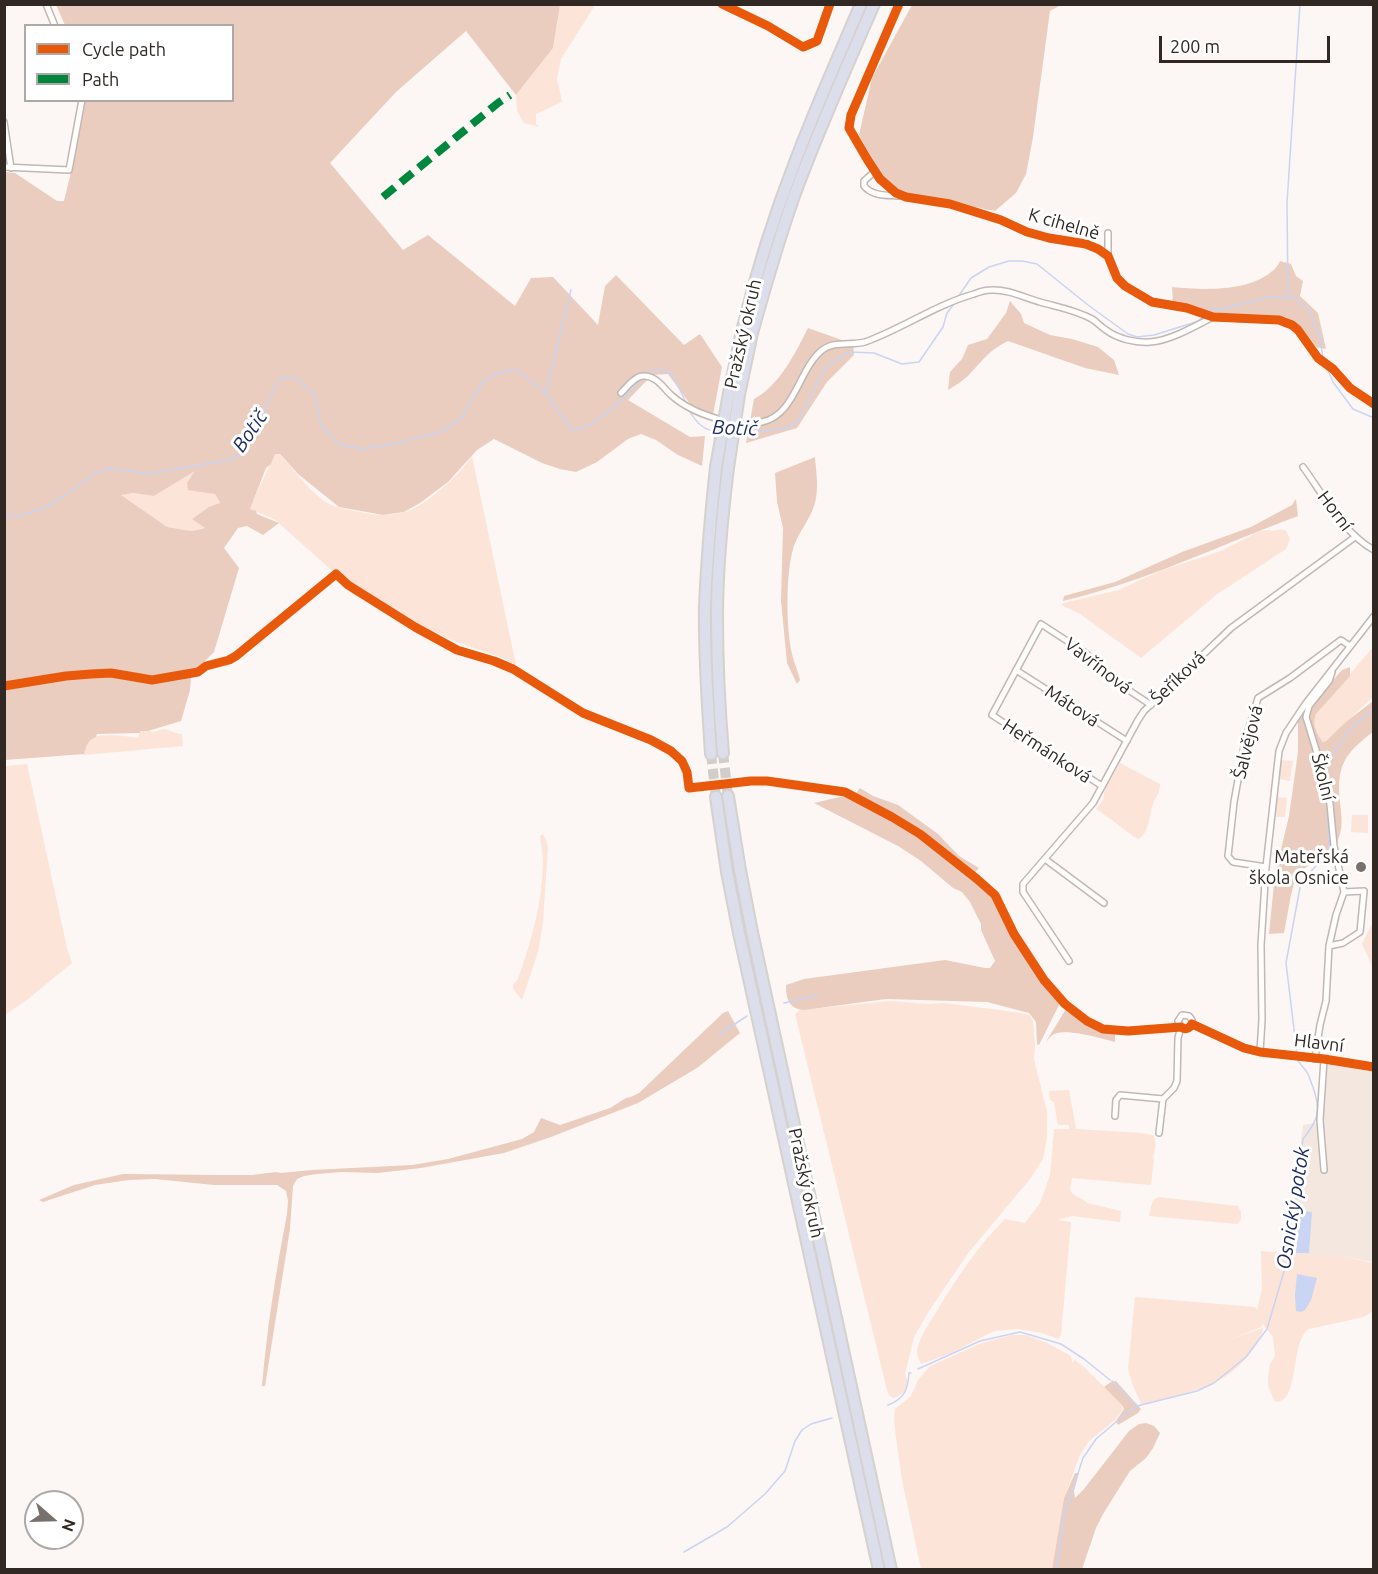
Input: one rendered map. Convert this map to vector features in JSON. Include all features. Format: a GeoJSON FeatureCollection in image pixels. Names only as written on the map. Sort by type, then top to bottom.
{"type":"FeatureCollection","features":[{"type":"Feature","properties":{"kind":"highway","name":"Pražský okruh"},"geometry":{"type":"LineString","coordinates":[[861,4],[793,166],[765,246],[747,332],[719,553],[717,754],[707,695],[705,614],[716,467],[727,403],[747,332],[797,189],[814,143],[874,4]]}},
{"type":"Feature","properties":{"kind":"highway","name":"Pražský okruh"},"geometry":{"type":"LineString","coordinates":[[728,796],[754,943],[891,1569]]}},
{"type":"Feature","properties":{"kind":"highway","name":"Pražský okruh"},"geometry":{"type":"LineString","coordinates":[[716,797],[739,933],[879,1569]]}},
{"type":"Feature","properties":{"kind":"street"},"geometry":{"type":"LineString","coordinates":[[46,4],[54,24]]}},
{"type":"Feature","properties":{"kind":"street"},"geometry":{"type":"LineString","coordinates":[[803,47],[817,41],[830,4]]}},
{"type":"Feature","properties":{"kind":"street","name":"K cihelně"},"geometry":{"type":"LineString","coordinates":[[899,4],[850,115],[849,128],[874,172],[896,194],[906,197]]}},
{"type":"Feature","properties":{"kind":"street"},"geometry":{"type":"LineString","coordinates":[[4,122],[8,167],[69,170],[82,102]]}},
{"type":"Feature","properties":{"kind":"street","name":"K cihelně"},"geometry":{"type":"LineString","coordinates":[[874,172],[864,181],[864,186],[868,191],[876,194],[950,204],[1001,220],[1026,232],[1086,244],[1098,249],[1108,256],[1117,278],[1125,286],[1152,302],[1187,308],[1210,315],[1279,320],[1292,325],[1350,388],[1374,404]]}},
{"type":"Feature","properties":{"kind":"street"},"geometry":{"type":"LineString","coordinates":[[1108,233],[1108,256]]}},
{"type":"Feature","properties":{"kind":"street"},"geometry":{"type":"LineString","coordinates":[[621,393],[637,378],[643,376],[660,383],[683,406],[713,418],[739,424],[767,421],[783,411],[813,360],[823,349],[839,343],[860,344],[881,337],[946,305],[972,294],[992,290],[1008,292],[1078,312],[1094,320],[1108,332],[1140,342],[1152,343],[1191,329],[1210,315]]}},
{"type":"Feature","properties":{"kind":"street","name":"Horní"},"geometry":{"type":"LineString","coordinates":[[1303,467],[1346,528],[1374,550]]}},
{"type":"Feature","properties":{"kind":"street","name":"Šeříková"},"geometry":{"type":"LineString","coordinates":[[1069,961],[1023,892],[1023,884],[1093,803],[1138,720],[1151,705],[1236,624],[1355,537]]}},
{"type":"Feature","properties":{"kind":"street"},"geometry":{"type":"LineString","coordinates":[[1260,1052],[1261,945],[1266,867],[1279,751],[1286,733],[1306,703],[1374,616]]}},
{"type":"Feature","properties":{"kind":"street","name":"Vavřínová"},"geometry":{"type":"LineString","coordinates":[[992,715],[1041,624],[1088,655],[1112,679],[1151,705]]}},
{"type":"Feature","properties":{"kind":"street","name":"Šalvějová"},"geometry":{"type":"LineString","coordinates":[[1266,867],[1233,862],[1228,856],[1234,802],[1245,741],[1258,698],[1290,678],[1341,640],[1350,646]]}},
{"type":"Feature","properties":{"kind":"street","name":"Mátová"},"geometry":{"type":"LineString","coordinates":[[1016,670],[1127,741]]}},
{"type":"Feature","properties":{"kind":"street","name":"Školní"},"geometry":{"type":"LineString","coordinates":[[1332,671],[1329,681],[1309,706],[1306,717],[1327,787],[1334,846],[1344,892]]}},
{"type":"Feature","properties":{"kind":"street","name":"Heřmánková"},"geometry":{"type":"LineString","coordinates":[[992,715],[1102,786]]}},
{"type":"Feature","properties":{"kind":"street"},"geometry":{"type":"LineString","coordinates":[[1045,859],[1104,903]]}},
{"type":"Feature","properties":{"kind":"street"},"geometry":{"type":"LineString","coordinates":[[1315,1059],[1326,1001],[1329,946],[1336,915],[1344,892],[1364,891],[1360,932],[1344,943],[1329,946]]}},
{"type":"Feature","properties":{"kind":"street"},"geometry":{"type":"LineString","coordinates":[[1115,1030],[1181,1027],[1187,1029],[1192,1024],[1192,1020],[1189,1016],[1182,1015],[1178,1021],[1181,1027],[1178,1038],[1177,1081],[1174,1088],[1163,1099],[1160,1133]]}},
{"type":"Feature","properties":{"kind":"street","name":"Hlavní"},"geometry":{"type":"LineString","coordinates":[[1192,1024],[1244,1048],[1260,1052],[1374,1067]]}},
{"type":"Feature","properties":{"kind":"street"},"geometry":{"type":"LineString","coordinates":[[1324,1059],[1320,1120],[1324,1170]]}},
{"type":"Feature","properties":{"kind":"street"},"geometry":{"type":"LineString","coordinates":[[1115,1116],[1116,1100],[1120,1095],[1163,1099]]}},
{"type":"Feature","properties":{"kind":"shaded area"},"geometry":{"type":"Polygon","coordinates":[[[56,5],[560,5],[553,48],[516,95],[466,31],[396,92],[330,163],[403,250],[428,235],[515,306],[531,278],[553,277],[598,325],[605,286],[616,275],[684,345],[700,334],[722,367],[713,415],[690,404],[668,374],[652,375],[628,400],[690,437],[705,436],[702,466],[641,434],[628,439],[597,462],[576,472],[542,463],[494,439],[477,450],[448,482],[420,503],[404,512],[383,515],[339,507],[298,474],[280,454],[275,454],[271,464],[266,468],[250,509],[279,523],[263,535],[247,526],[238,528],[224,548],[239,568],[214,652],[191,677],[190,690],[181,721],[148,731],[140,731],[140,733],[97,734],[88,744],[84,754],[5,760],[5,172],[15,173],[57,201],[64,201],[85,102],[234,102],[234,24],[65,24],[56,5]],[[195,471],[154,496],[133,493],[121,495],[167,527],[192,531],[205,528],[192,519],[209,507],[220,503],[215,494],[188,490],[187,483],[195,471]]]}},
{"type":"Feature","properties":{"kind":"shaded area"},"geometry":{"type":"Polygon","coordinates":[[[560,5],[595,5],[561,59],[557,78],[562,102],[536,114],[536,124],[539,127],[524,123],[517,111],[516,95],[553,48],[560,5]]]}},
{"type":"Feature","properties":{"kind":"shaded area"},"geometry":{"type":"Polygon","coordinates":[[[912,5],[1061,5],[1050,11],[1026,174],[1016,193],[995,211],[901,193],[882,178],[859,135],[872,78],[912,5]]]}},
{"type":"Feature","properties":{"kind":"shaded area"},"geometry":{"type":"Polygon","coordinates":[[[1280,261],[1291,264],[1296,276],[1303,281],[1300,296],[1318,313],[1326,349],[1316,347],[1301,327],[1285,317],[1215,314],[1198,307],[1173,303],[1172,287],[1210,289],[1250,283],[1274,270],[1280,261]]]}},
{"type":"Feature","properties":{"kind":"shaded area"},"geometry":{"type":"Polygon","coordinates":[[[1010,301],[1021,314],[1024,323],[1050,335],[1098,347],[1114,360],[1119,375],[1085,368],[1008,341],[991,352],[968,376],[948,390],[950,372],[962,359],[968,345],[987,339],[1006,313],[1010,301]]]}},
{"type":"Feature","properties":{"kind":"shaded area"},"geometry":{"type":"Polygon","coordinates":[[[808,328],[853,344],[854,355],[827,382],[797,428],[746,443],[754,399],[779,377],[808,328]]]}},
{"type":"Feature","properties":{"kind":"shaded area"},"geometry":{"type":"Polygon","coordinates":[[[275,454],[279,454],[312,491],[327,503],[343,509],[380,515],[405,512],[432,497],[472,456],[516,665],[424,627],[336,574],[274,519],[250,509],[275,454]]]}},
{"type":"Feature","properties":{"kind":"shaded area"},"geometry":{"type":"Polygon","coordinates":[[[815,457],[817,486],[815,503],[794,546],[790,563],[789,631],[792,654],[800,680],[797,684],[787,663],[781,601],[783,528],[777,502],[775,473],[815,457]]]}},
{"type":"Feature","properties":{"kind":"shaded area"},"geometry":{"type":"Polygon","coordinates":[[[196,470],[220,504],[193,518],[206,527],[192,531],[167,527],[120,495],[133,493],[154,496],[196,470]]]}},
{"type":"Feature","properties":{"kind":"shaded area"},"geometry":{"type":"Polygon","coordinates":[[[1296,499],[1298,516],[1123,584],[1063,601],[1064,596],[1115,582],[1182,552],[1251,527],[1292,505],[1296,499]]]}},
{"type":"Feature","properties":{"kind":"shaded area"},"geometry":{"type":"Polygon","coordinates":[[[1260,531],[1286,531],[1290,539],[1286,549],[1216,595],[1141,658],[1080,614],[1061,605],[1119,590],[1160,571],[1221,551],[1260,531]]]}},
{"type":"Feature","properties":{"kind":"shaded area"},"geometry":{"type":"Polygon","coordinates":[[[1373,647],[1373,697],[1323,742],[1315,728],[1316,714],[1373,647]]]}},
{"type":"Feature","properties":{"kind":"shaded area"},"geometry":{"type":"Polygon","coordinates":[[[1350,667],[1350,676],[1316,714],[1315,728],[1323,742],[1326,741],[1373,701],[1373,732],[1349,754],[1341,770],[1339,790],[1342,818],[1337,843],[1301,872],[1294,883],[1284,933],[1269,934],[1275,874],[1289,816],[1298,752],[1298,719],[1342,670],[1350,667]]]}},
{"type":"Feature","properties":{"kind":"shaded area"},"geometry":{"type":"Polygon","coordinates":[[[164,729],[182,734],[183,746],[83,755],[86,746],[97,736],[114,735],[138,738],[140,731],[153,732],[164,729]]]}},
{"type":"Feature","properties":{"kind":"shaded area"},"geometry":{"type":"Polygon","coordinates":[[[1281,760],[1293,761],[1290,781],[1279,779],[1281,760]]]}},
{"type":"Feature","properties":{"kind":"shaded area"},"geometry":{"type":"Polygon","coordinates":[[[1120,763],[1160,784],[1147,829],[1139,839],[1096,809],[1103,800],[1105,789],[1120,763]]]}},
{"type":"Feature","properties":{"kind":"shaded area"},"geometry":{"type":"Polygon","coordinates":[[[27,764],[72,963],[5,1015],[5,766],[27,764]]]}},
{"type":"Feature","properties":{"kind":"shaded area"},"geometry":{"type":"Polygon","coordinates":[[[860,788],[873,796],[898,805],[938,834],[959,856],[979,868],[970,878],[993,898],[1040,981],[1060,1003],[1039,1045],[1037,1044],[1036,1022],[1029,1013],[987,1002],[886,999],[804,1010],[795,1008],[789,1002],[786,985],[804,979],[945,960],[990,968],[995,961],[981,930],[981,924],[962,892],[953,888],[921,861],[898,846],[814,803],[844,796],[851,800],[860,788]]]}},
{"type":"Feature","properties":{"kind":"shaded area"},"geometry":{"type":"Polygon","coordinates":[[[1276,797],[1287,798],[1285,817],[1275,817],[1276,797]]]}},
{"type":"Feature","properties":{"kind":"shaded area"},"geometry":{"type":"Polygon","coordinates":[[[1352,815],[1368,815],[1368,833],[1351,832],[1352,815]]]}},
{"type":"Feature","properties":{"kind":"shaded area"},"geometry":{"type":"Polygon","coordinates":[[[542,834],[548,846],[543,923],[538,952],[522,1000],[513,989],[513,985],[523,965],[538,908],[543,864],[540,836],[542,834]]]}},
{"type":"Feature","properties":{"kind":"shaded area"},"geometry":{"type":"Polygon","coordinates":[[[1373,922],[1373,968],[1362,944],[1373,922]]]}},
{"type":"Feature","properties":{"kind":"shaded area"},"geometry":{"type":"Polygon","coordinates":[[[890,1001],[944,1003],[1030,1015],[1033,1021],[1034,1059],[1047,1112],[1047,1138],[1043,1159],[1030,1179],[969,1252],[929,1311],[914,1337],[905,1374],[908,1383],[904,1392],[893,1398],[887,1390],[795,1014],[800,1010],[890,1001]]]}},
{"type":"Feature","properties":{"kind":"shaded area"},"geometry":{"type":"Polygon","coordinates":[[[1066,1009],[1091,1027],[1115,1032],[1115,1042],[1084,1034],[1059,1032],[1052,1035],[1044,1045],[1066,1009]]]}},
{"type":"Feature","properties":{"kind":"shaded area"},"geometry":{"type":"Polygon","coordinates":[[[728,1011],[740,1033],[697,1068],[638,1103],[551,1137],[504,1153],[421,1168],[378,1173],[317,1174],[297,1179],[293,1186],[290,1229],[265,1386],[262,1386],[269,1321],[287,1214],[286,1191],[277,1185],[214,1185],[155,1179],[95,1185],[43,1202],[39,1200],[74,1185],[123,1174],[252,1175],[412,1165],[448,1159],[522,1139],[534,1132],[541,1118],[560,1125],[610,1108],[639,1093],[723,1013],[728,1011]]]}},
{"type":"Feature","properties":{"kind":"shaded area"},"geometry":{"type":"Polygon","coordinates":[[[1327,1062],[1373,1070],[1373,1262],[1351,1258],[1287,1254],[1303,1125],[1321,1122],[1324,1065],[1327,1062]]]}},
{"type":"Feature","properties":{"kind":"shaded area"},"geometry":{"type":"Polygon","coordinates":[[[1069,1090],[1076,1129],[1153,1135],[1155,1145],[1151,1185],[1072,1178],[1070,1190],[1076,1196],[1087,1203],[1121,1211],[1120,1222],[1072,1216],[1057,1220],[1071,1222],[1061,1335],[1058,1339],[1042,1333],[1017,1329],[994,1331],[949,1354],[921,1364],[917,1351],[922,1336],[969,1262],[1005,1219],[1025,1223],[1040,1203],[1050,1175],[1054,1129],[1069,1129],[1069,1125],[1058,1125],[1054,1102],[1050,1100],[1049,1091],[1069,1090]]]}},
{"type":"Feature","properties":{"kind":"shaded area"},"geometry":{"type":"Polygon","coordinates":[[[1159,1197],[1238,1206],[1241,1220],[1237,1224],[1149,1216],[1153,1202],[1159,1197]]]}},
{"type":"Feature","properties":{"kind":"shaded area"},"geometry":{"type":"Polygon","coordinates":[[[1261,1251],[1351,1258],[1373,1263],[1372,1312],[1364,1317],[1309,1329],[1299,1346],[1292,1383],[1283,1400],[1275,1402],[1268,1386],[1270,1364],[1275,1356],[1273,1337],[1262,1323],[1262,1327],[1228,1340],[1263,1328],[1261,1337],[1253,1349],[1230,1374],[1203,1388],[1142,1405],[1128,1369],[1135,1297],[1255,1307],[1257,1310],[1262,1289],[1261,1251]]]}},
{"type":"Feature","properties":{"kind":"shaded area"},"geometry":{"type":"Polygon","coordinates":[[[1012,1335],[1026,1335],[1071,1356],[1072,1363],[1075,1360],[1086,1369],[1122,1405],[1122,1411],[1115,1420],[1089,1441],[1080,1455],[1064,1498],[1052,1570],[921,1569],[902,1480],[895,1430],[895,1409],[911,1396],[918,1380],[930,1366],[982,1343],[1012,1335]]]}},
{"type":"Feature","properties":{"kind":"shaded area"},"geometry":{"type":"Polygon","coordinates":[[[1116,1381],[1141,1409],[1118,1425],[1116,1421],[1124,1409],[1104,1387],[1116,1381]]]}},
{"type":"Feature","properties":{"kind":"shaded area"},"geometry":{"type":"Polygon","coordinates":[[[1146,1423],[1154,1426],[1160,1433],[1146,1458],[1130,1471],[1103,1514],[1082,1569],[1052,1569],[1064,1498],[1075,1473],[1079,1473],[1074,1491],[1075,1498],[1129,1431],[1139,1424],[1146,1423]]]}},
{"type":"Feature","properties":{"kind":"water"},"geometry":{"type":"Polygon","coordinates":[[[1299,1211],[1312,1212],[1309,1253],[1296,1253],[1299,1211]]]}},
{"type":"Feature","properties":{"kind":"water"},"geometry":{"type":"Polygon","coordinates":[[[1297,1274],[1317,1278],[1311,1300],[1301,1312],[1296,1311],[1297,1274]]]}},
{"type":"Feature","properties":{"kind":"waterway"},"geometry":{"type":"LineString","coordinates":[[1288,297],[1287,203],[1300,4]]}},
{"type":"Feature","properties":{"kind":"waterway","name":"Botič"},"geometry":{"type":"LineString","coordinates":[[958,297],[971,278],[989,267],[1009,261],[1022,261],[1037,264],[1088,305],[1128,334],[1137,337],[1154,335],[1196,322],[1205,316]]}},
{"type":"Feature","properties":{"kind":"waterway"},"geometry":{"type":"LineString","coordinates":[[546,391],[571,290]]}},
{"type":"Feature","properties":{"kind":"waterway","name":"Botič"},"geometry":{"type":"LineString","coordinates":[[1208,313],[1213,308],[1218,310],[1270,297],[1295,298],[1309,310],[1320,338],[1323,359]]}},
{"type":"Feature","properties":{"kind":"waterway","name":"Botič"},"geometry":{"type":"LineString","coordinates":[[739,431],[786,428],[798,421],[820,376],[828,365],[849,352],[874,353],[902,364],[919,362],[943,327],[947,313],[954,304]]}},
{"type":"Feature","properties":{"kind":"waterway","name":"Botič"},"geometry":{"type":"LineString","coordinates":[[1326,366],[1333,382],[1353,409],[1374,418]]}},
{"type":"Feature","properties":{"kind":"waterway","name":"Botič"},"geometry":{"type":"LineString","coordinates":[[4,513],[17,517],[41,509],[63,497],[94,474],[111,468],[146,474],[237,457],[263,413],[277,383],[283,377],[294,377],[314,394],[321,425],[339,444],[363,449],[399,443],[440,432],[462,418],[485,379],[504,371],[517,370],[546,393],[573,430],[601,418],[642,379]]}},
{"type":"Feature","properties":{"kind":"waterway","name":"Botič"},"geometry":{"type":"LineString","coordinates":[[648,373],[652,370],[666,370],[674,377],[686,403]]}},
{"type":"Feature","properties":{"kind":"waterway","name":"Botič"},"geometry":{"type":"LineString","coordinates":[[689,410],[700,425],[716,431]]}},
{"type":"Feature","properties":{"kind":"waterway","name":"Osnický potok"},"geometry":{"type":"LineString","coordinates":[[1324,766],[1352,727],[1374,709]]}},
{"type":"Feature","properties":{"kind":"waterway","name":"Osnický potok"},"geometry":{"type":"LineString","coordinates":[[1297,1054],[1286,963],[1301,882],[1327,854],[1329,846],[1327,806],[1321,775]]}},
{"type":"Feature","properties":{"kind":"waterway"},"geometry":{"type":"LineString","coordinates":[[784,1003],[817,995]]}},
{"type":"Feature","properties":{"kind":"waterway"},"geometry":{"type":"LineString","coordinates":[[718,1035],[747,1016]]}},
{"type":"Feature","properties":{"kind":"waterway","name":"Osnický potok"},"geometry":{"type":"LineString","coordinates":[[1141,1405],[1197,1391],[1214,1383],[1246,1357],[1267,1329],[1290,1251],[1303,1139],[1312,1126],[1318,1109],[1307,1072],[1297,1059]]}},
{"type":"Feature","properties":{"kind":"waterway"},"geometry":{"type":"LineString","coordinates":[[918,1369],[980,1341],[1020,1332],[1061,1344],[1110,1380]]}},
{"type":"Feature","properties":{"kind":"waterway"},"geometry":{"type":"LineString","coordinates":[[888,1405],[898,1400],[904,1393],[909,1373],[911,1373]]}},
{"type":"Feature","properties":{"kind":"waterway"},"geometry":{"type":"LineString","coordinates":[[1112,1381],[1137,1406]]}},
{"type":"Feature","properties":{"kind":"waterway","name":"Osnický potok"},"geometry":{"type":"LineString","coordinates":[[1056,1570],[1062,1522],[1083,1458],[1096,1439],[1129,1411],[1140,1405]]}},
{"type":"Feature","properties":{"kind":"waterway"},"geometry":{"type":"LineString","coordinates":[[684,1552],[727,1527],[765,1494],[785,1471],[795,1441],[802,1430],[811,1424],[832,1418]]}},
{"type":"Feature","properties":{"kind":"tunnel"},"geometry":{"type":"LineString","coordinates":[[723,753],[728,796]]}},
{"type":"Feature","properties":{"kind":"tunnel"},"geometry":{"type":"LineString","coordinates":[[711,754],[716,797]]}},
{"type":"Feature","properties":{"kind":"marked path"},"geometry":{"type":"LineString","coordinates":[[383,197],[510,95]]}},
{"type":"Feature","properties":{"kind":"cycle path"},"geometry":{"type":"LineString","coordinates":[[722,4],[768,26],[803,47],[817,41],[830,4]]}},
{"type":"Feature","properties":{"kind":"cycle path"},"geometry":{"type":"LineString","coordinates":[[899,4],[851,115],[849,128],[880,179],[896,193],[906,197],[950,204],[1001,220],[1027,232],[1086,244],[1098,249],[1108,256],[1117,278],[1125,286],[1152,302],[1187,308],[1213,317],[1279,320],[1292,325],[1318,358],[1333,369],[1350,388],[1374,404]]}},
{"type":"Feature","properties":{"kind":"cycle path"},"geometry":{"type":"LineString","coordinates":[[4,686],[91,674],[111,673],[152,680],[198,672],[206,666],[236,656],[336,574],[348,585],[457,650],[513,669],[583,713],[651,740],[671,751],[682,761],[687,772],[689,788],[767,781],[845,792],[892,817],[920,834],[995,895],[1014,934],[1044,980],[1065,1004],[1087,1021],[1103,1029],[1128,1031],[1181,1027],[1185,1029],[1192,1024],[1244,1048],[1260,1052],[1374,1067]]}},
{"type":"Feature","properties":{"kind":"place","name":"Mateřská škola Osnice"},"geometry":{"type":"Point","coordinates":[1361,867]}}]}
